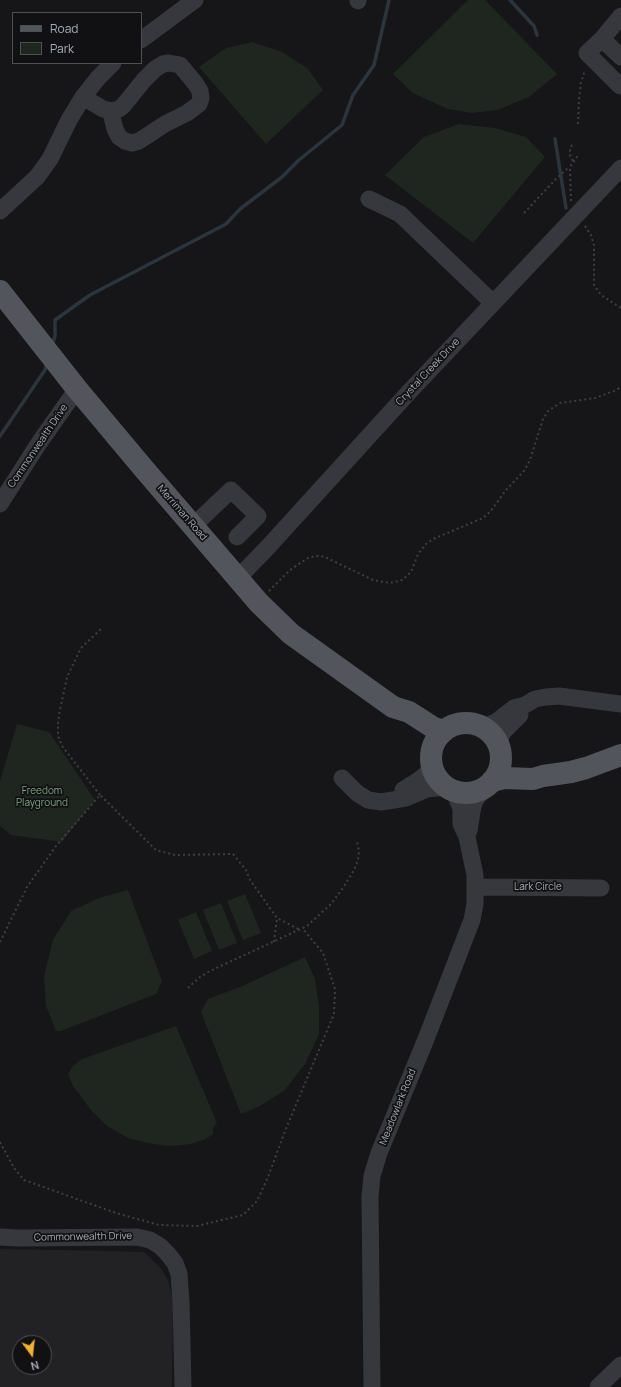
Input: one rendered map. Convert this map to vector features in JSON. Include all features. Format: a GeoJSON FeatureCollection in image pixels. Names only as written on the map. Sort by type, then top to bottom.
{"type":"FeatureCollection","features":[{"type":"Feature","properties":{"kind":"main road","name":"Merriman Road"},"geometry":{"type":"LineString","coordinates":[[0,291],[77,389],[259,603],[291,634],[393,707],[409,712],[434,728],[444,731]]}},
{"type":"Feature","properties":{"kind":"main road","name":"Merriman Road"},"geometry":{"type":"LineString","coordinates":[[393,707],[402,720],[423,736],[432,758]]}},
{"type":"Feature","properties":{"kind":"main road"},"geometry":{"type":"LineString","coordinates":[[543,776],[534,771],[515,766],[506,760],[495,738],[482,727],[472,724],[462,723],[444,731],[437,739],[432,758],[440,782],[449,789],[461,793],[470,793],[478,791],[489,784],[504,778],[533,779],[571,772],[621,755]]}},
{"type":"Feature","properties":{"kind":"main road"},"geometry":{"type":"LineString","coordinates":[[489,784],[499,768],[500,750]]}},
{"type":"Feature","properties":{"kind":"street"},"geometry":{"type":"LineString","coordinates":[[142,39],[195,0]]}},
{"type":"Feature","properties":{"kind":"street"},"geometry":{"type":"LineString","coordinates":[[621,16],[587,53],[593,61],[620,86],[621,85]]}},
{"type":"Feature","properties":{"kind":"street"},"geometry":{"type":"LineString","coordinates":[[602,38],[621,57]]}},
{"type":"Feature","properties":{"kind":"street"},"geometry":{"type":"LineString","coordinates":[[83,97],[103,109],[112,111],[119,109],[155,69],[163,64],[169,63],[180,64],[200,91],[201,98],[199,104],[187,113],[139,141],[132,143],[125,141],[120,137],[115,129],[112,111]]}},
{"type":"Feature","properties":{"kind":"street"},"geometry":{"type":"LineString","coordinates":[[0,211],[37,177],[50,159],[69,120],[83,97],[98,78],[112,64]]}},
{"type":"Feature","properties":{"kind":"street","name":"Crystal Creek Drive"},"geometry":{"type":"LineString","coordinates":[[238,578],[349,457],[621,168]]}},
{"type":"Feature","properties":{"kind":"street"},"geometry":{"type":"LineString","coordinates":[[369,199],[400,214],[493,303]]}},
{"type":"Feature","properties":{"kind":"street","name":"Commonwealth Drive"},"geometry":{"type":"LineString","coordinates":[[0,504],[39,443],[77,389]]}},
{"type":"Feature","properties":{"kind":"street"},"geometry":{"type":"LineString","coordinates":[[193,526],[231,490],[258,516],[237,537]]}},
{"type":"Feature","properties":{"kind":"street"},"geometry":{"type":"LineString","coordinates":[[482,727],[496,722],[514,708],[535,699],[546,697],[559,696],[621,704]]}},
{"type":"Feature","properties":{"kind":"street"},"geometry":{"type":"LineString","coordinates":[[500,750],[501,736],[511,723],[521,714],[525,704]]}},
{"type":"Feature","properties":{"kind":"street"},"geometry":{"type":"LineString","coordinates":[[392,800],[401,790],[419,780],[432,758]]}},
{"type":"Feature","properties":{"kind":"street"},"geometry":{"type":"LineString","coordinates":[[342,778],[357,793],[368,800],[381,802],[406,798],[427,789],[449,789]]}},
{"type":"Feature","properties":{"kind":"street","name":"Meadowlark Road"},"geometry":{"type":"LineString","coordinates":[[467,837],[471,825],[473,806],[476,799],[489,784]]}},
{"type":"Feature","properties":{"kind":"street","name":"Meadowlark Road"},"geometry":{"type":"LineString","coordinates":[[372,1387],[370,1196],[372,1176],[379,1153],[472,920],[475,904],[475,874],[467,837],[462,824],[459,802],[449,789]]}},
{"type":"Feature","properties":{"kind":"street","name":"Lark Circle"},"geometry":{"type":"LineString","coordinates":[[476,887],[601,888]]}},
{"type":"Feature","properties":{"kind":"street","name":"Commonwealth Drive"},"geometry":{"type":"LineString","coordinates":[[0,1237],[137,1237],[150,1240],[160,1246],[175,1263],[179,1274],[181,1302],[182,1387]]}},
{"type":"Feature","properties":{"kind":"street"},"geometry":{"type":"LineString","coordinates":[[598,1387],[621,1366]]}},
{"type":"Feature","properties":{"kind":"path"},"geometry":{"type":"LineString","coordinates":[[578,124],[581,83],[585,71],[593,61]]}},
{"type":"Feature","properties":{"kind":"path"},"geometry":{"type":"LineString","coordinates":[[572,145],[570,156],[573,161]]}},
{"type":"Feature","properties":{"kind":"path"},"geometry":{"type":"LineString","coordinates":[[524,213],[556,178],[570,167],[579,154]]}},
{"type":"Feature","properties":{"kind":"path"},"geometry":{"type":"LineString","coordinates":[[570,167],[571,209],[575,216],[588,229],[591,235],[595,254],[594,285],[596,289],[610,301],[621,308]]}},
{"type":"Feature","properties":{"kind":"path"},"geometry":{"type":"LineString","coordinates":[[259,603],[278,581],[290,570],[308,558],[315,556],[326,558],[373,580],[390,583],[402,580],[411,572],[418,554],[426,544],[433,539],[483,518],[490,512],[506,490],[524,471],[530,460],[543,419],[548,411],[560,403],[595,398],[610,393],[621,387]]}},
{"type":"Feature","properties":{"kind":"path"},"geometry":{"type":"LineString","coordinates":[[101,629],[81,648],[68,677],[58,715],[58,736],[62,746],[100,795],[156,850],[175,855],[233,854],[246,870],[250,880],[277,918],[300,930]]}},
{"type":"Feature","properties":{"kind":"path"},"geometry":{"type":"LineString","coordinates":[[0,942],[27,887],[56,846],[100,795]]}},
{"type":"Feature","properties":{"kind":"path"},"geometry":{"type":"LineString","coordinates":[[188,988],[200,977],[210,971],[300,930],[331,904],[354,870],[358,860],[359,851],[357,842]]}},
{"type":"Feature","properties":{"kind":"path"},"geometry":{"type":"LineString","coordinates":[[274,942],[277,918]]}},
{"type":"Feature","properties":{"kind":"path"},"geometry":{"type":"LineString","coordinates":[[0,1142],[14,1168],[24,1180],[116,1214],[159,1225],[197,1226],[243,1215],[257,1202],[268,1177],[284,1131],[334,1014],[335,989],[323,954],[303,928]]}},
{"type":"Feature","properties":{"kind":"shaded area"},"geometry":{"type":"Polygon","coordinates":[[[0,1249],[144,1252],[159,1266],[168,1280],[173,1300],[172,1387],[0,1387],[0,1249]]]}},
{"type":"Feature","properties":{"kind":"green space"},"geometry":{"type":"Polygon","coordinates":[[[468,0],[485,0],[557,74],[529,97],[497,110],[472,113],[448,109],[413,93],[393,74],[468,0]]]}},
{"type":"Feature","properties":{"kind":"green space"},"geometry":{"type":"Polygon","coordinates":[[[252,42],[282,52],[307,68],[323,90],[266,144],[199,67],[226,48],[252,42]]]}},
{"type":"Feature","properties":{"kind":"green space"},"geometry":{"type":"Polygon","coordinates":[[[459,124],[495,128],[526,137],[545,157],[473,243],[385,175],[424,137],[459,124]]]}},
{"type":"Feature","properties":{"kind":"green space","name":"Freedom Playground"},"geometry":{"type":"Polygon","coordinates":[[[17,724],[49,732],[95,800],[62,842],[11,835],[0,826],[0,781],[17,724]]]}},
{"type":"Feature","properties":{"kind":"green space"},"geometry":{"type":"Polygon","coordinates":[[[128,890],[162,981],[156,994],[61,1031],[56,1031],[46,1006],[44,976],[53,940],[71,911],[99,898],[128,890]]]}},
{"type":"Feature","properties":{"kind":"green space"},"geometry":{"type":"Polygon","coordinates":[[[245,894],[261,933],[243,940],[227,901],[245,894]]]}},
{"type":"Feature","properties":{"kind":"green space"},"geometry":{"type":"Polygon","coordinates":[[[221,903],[237,943],[219,950],[203,910],[221,903]]]}},
{"type":"Feature","properties":{"kind":"green space"},"geometry":{"type":"Polygon","coordinates":[[[196,912],[212,951],[194,959],[178,920],[196,912]]]}},
{"type":"Feature","properties":{"kind":"green space"},"geometry":{"type":"Polygon","coordinates":[[[305,957],[315,979],[319,1006],[319,1034],[305,1064],[285,1090],[260,1106],[241,1114],[201,1012],[208,999],[240,987],[305,957]]]}},
{"type":"Feature","properties":{"kind":"green space"},"geometry":{"type":"Polygon","coordinates":[[[176,1026],[217,1123],[213,1128],[213,1134],[206,1139],[191,1144],[169,1146],[147,1143],[128,1138],[107,1126],[91,1110],[73,1086],[68,1074],[73,1066],[82,1059],[176,1026]]]}},
{"type":"Feature","properties":{"kind":"waterway"},"geometry":{"type":"LineString","coordinates":[[53,342],[55,336],[55,320],[90,295],[226,224],[240,209],[282,177],[299,160],[342,125],[353,95],[374,65],[389,0]]}},
{"type":"Feature","properties":{"kind":"waterway"},"geometry":{"type":"LineString","coordinates":[[510,0],[534,26],[537,35]]}},
{"type":"Feature","properties":{"kind":"waterway"},"geometry":{"type":"LineString","coordinates":[[555,139],[566,208]]}},
{"type":"Feature","properties":{"kind":"waterway"},"geometry":{"type":"LineString","coordinates":[[0,436],[45,370],[46,366]]}}]}
